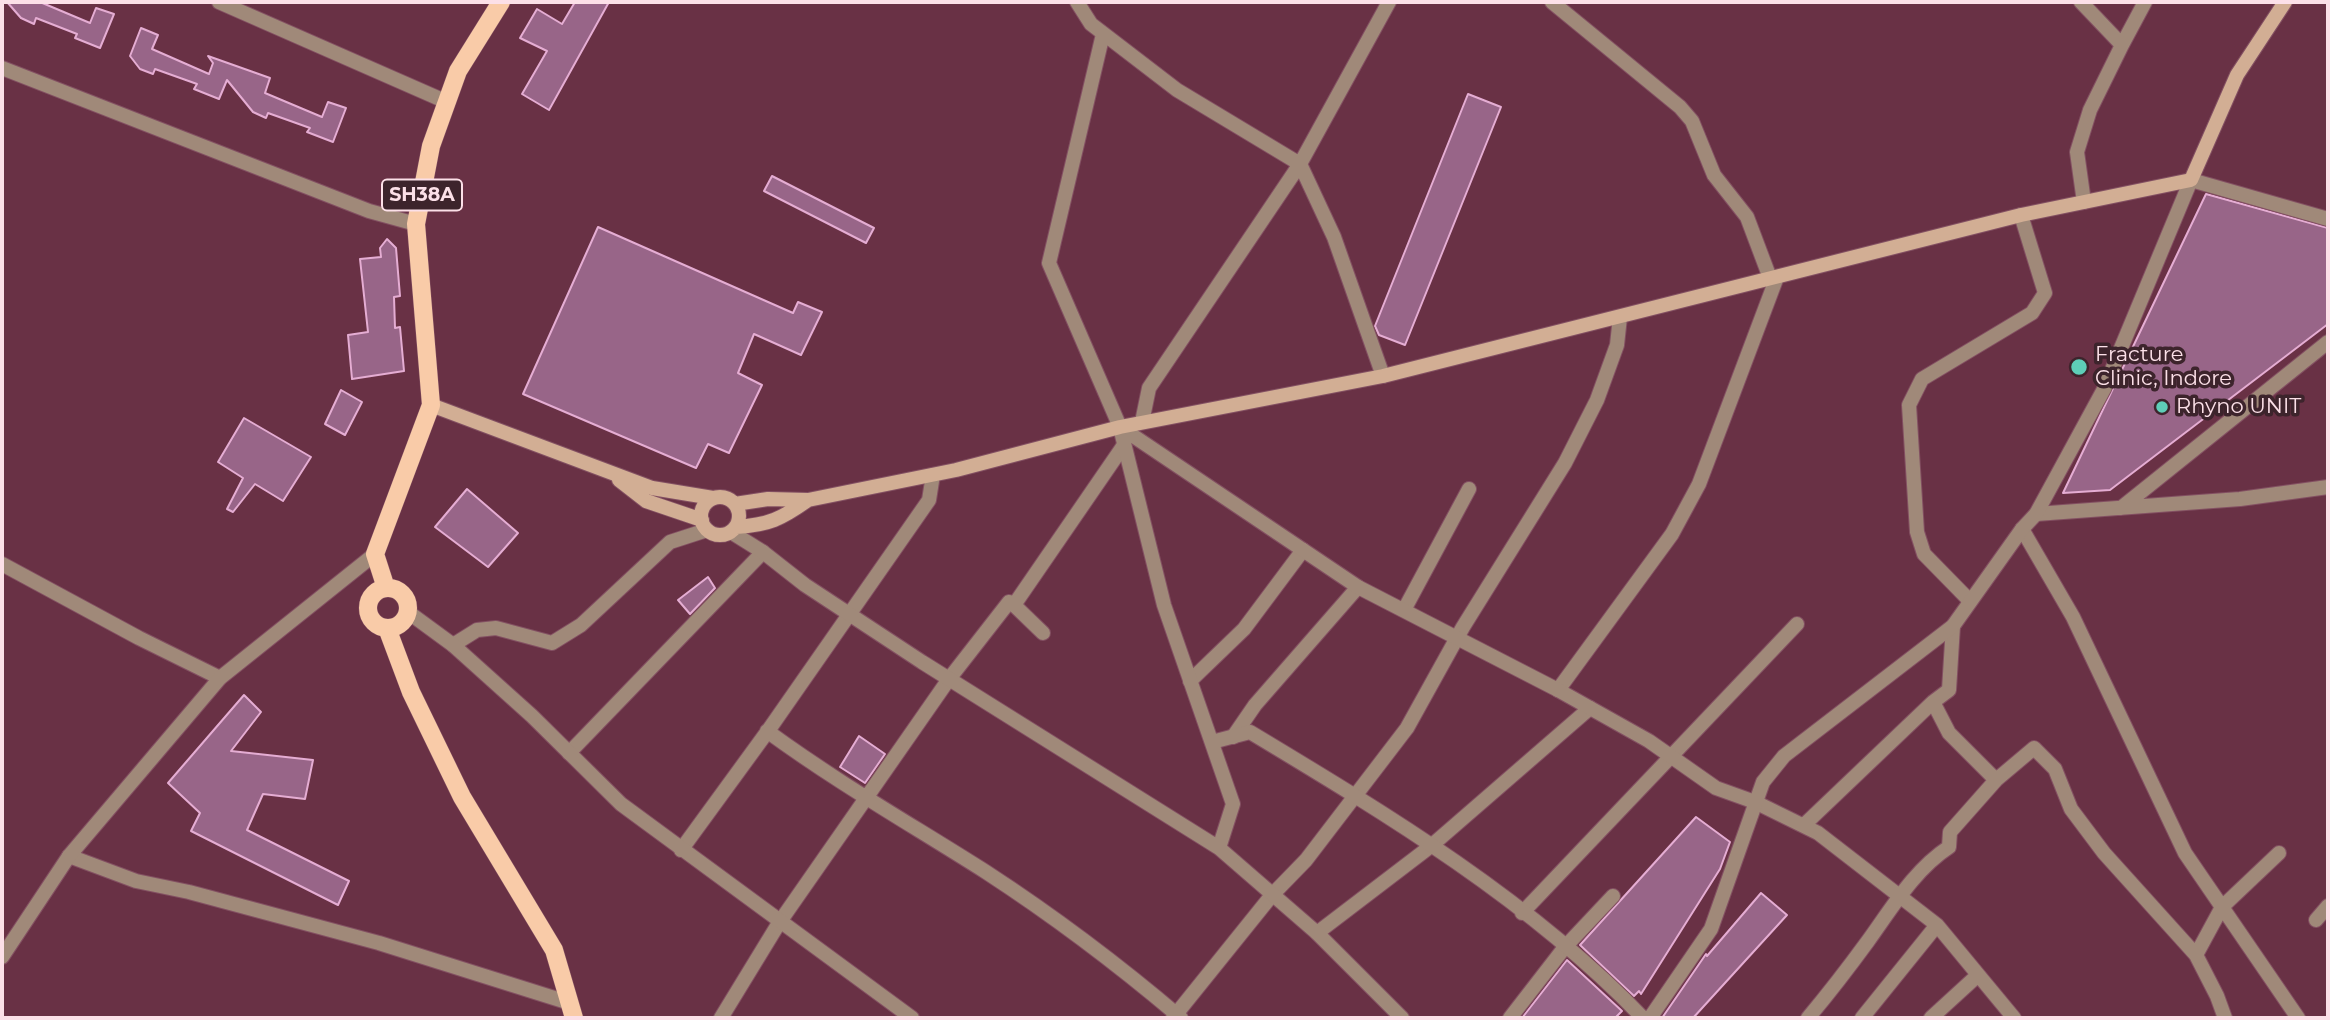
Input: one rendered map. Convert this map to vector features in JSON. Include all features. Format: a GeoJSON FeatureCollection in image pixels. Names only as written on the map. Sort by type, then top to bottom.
{"type":"FeatureCollection","features":[{"type":"Feature","properties":{"kind":"main road","name":"SH38A"},"geometry":{"type":"LineString","coordinates":[[431,405],[416,224],[431,146],[458,71],[501,2]]}},
{"type":"Feature","properties":{"kind":"main road"},"geometry":{"type":"LineString","coordinates":[[735,504],[768,499],[808,500],[933,475],[1142,422],[1382,376],[2021,215],[2191,180],[2237,75],[2285,2]]}},
{"type":"Feature","properties":{"kind":"main road"},"geometry":{"type":"LineString","coordinates":[[386,588],[375,554],[431,405],[652,488],[725,498],[735,504],[740,516],[734,530]]}},
{"type":"Feature","properties":{"kind":"main road"},"geometry":{"type":"LineString","coordinates":[[607,471],[646,501],[704,525],[718,535],[781,519],[808,500]]}},
{"type":"Feature","properties":{"kind":"main road"},"geometry":{"type":"LineString","coordinates":[[704,525],[704,507],[713,498]]}},
{"type":"Feature","properties":{"kind":"main road"},"geometry":{"type":"LineString","coordinates":[[386,588],[398,590],[403,594],[408,606],[408,612],[398,625],[387,628],[373,621],[368,606],[372,596],[386,588]]}},
{"type":"Feature","properties":{"kind":"main road"},"geometry":{"type":"LineString","coordinates":[[387,628],[411,692],[462,797],[554,950],[572,1011]]}},
{"type":"Feature","properties":{"kind":"street"},"geometry":{"type":"LineString","coordinates":[[219,2],[447,102]]}},
{"type":"Feature","properties":{"kind":"street"},"geometry":{"type":"LineString","coordinates":[[1077,2],[1091,24],[1177,90],[1300,164],[1334,237],[1382,376]]}},
{"type":"Feature","properties":{"kind":"street"},"geometry":{"type":"LineString","coordinates":[[1142,422],[1149,388],[1300,164],[1389,2]]}},
{"type":"Feature","properties":{"kind":"street"},"geometry":{"type":"LineString","coordinates":[[1552,2],[1680,107],[1692,121],[1714,175],[1747,216],[1774,277],[1699,484],[1672,534],[1558,690]]}},
{"type":"Feature","properties":{"kind":"street"},"geometry":{"type":"LineString","coordinates":[[2081,2],[2122,45]]}},
{"type":"Feature","properties":{"kind":"street"},"geometry":{"type":"LineString","coordinates":[[2084,202],[2077,152],[2090,110],[2144,2]]}},
{"type":"Feature","properties":{"kind":"street"},"geometry":{"type":"LineString","coordinates":[[1104,34],[1049,263],[1120,427],[1164,605],[1233,804],[1219,848]]}},
{"type":"Feature","properties":{"kind":"street"},"geometry":{"type":"LineString","coordinates":[[2,68],[369,211],[416,224]]}},
{"type":"Feature","properties":{"kind":"street"},"geometry":{"type":"LineString","coordinates":[[1650,1018],[1711,929],[1763,782],[1784,756],[1953,626],[2022,528],[2036,514],[2104,389],[2191,180],[2328,219]]}},
{"type":"Feature","properties":{"kind":"street"},"geometry":{"type":"LineString","coordinates":[[1970,601],[1924,554],[1917,532],[1909,405],[1922,379],[2032,313],[2045,293],[2021,215]]}},
{"type":"Feature","properties":{"kind":"street"},"geometry":{"type":"LineString","coordinates":[[767,732],[825,774],[988,873],[1131,976],[1177,1017],[1272,895],[1306,860],[1407,728],[1457,637],[1565,463],[1598,400],[1617,345],[1620,317]]}},
{"type":"Feature","properties":{"kind":"street"},"geometry":{"type":"LineString","coordinates":[[2121,508],[2328,342]]}},
{"type":"Feature","properties":{"kind":"street"},"geometry":{"type":"LineString","coordinates":[[1120,427],[1358,587],[1558,690],[1649,741],[1716,788],[1755,802],[1818,833],[1937,925],[2014,1018]]}},
{"type":"Feature","properties":{"kind":"street"},"geometry":{"type":"LineString","coordinates":[[1043,633],[1014,605],[1124,444]]}},
{"type":"Feature","properties":{"kind":"street"},"geometry":{"type":"LineString","coordinates":[[681,850],[929,500],[933,475]]}},
{"type":"Feature","properties":{"kind":"street"},"geometry":{"type":"LineString","coordinates":[[2036,514],[2240,499],[2328,486]]}},
{"type":"Feature","properties":{"kind":"street"},"geometry":{"type":"LineString","coordinates":[[1404,610],[1469,489]]}},
{"type":"Feature","properties":{"kind":"street"},"geometry":{"type":"LineString","coordinates":[[453,645],[477,630],[496,628],[552,643],[581,625],[670,542],[704,525]]}},
{"type":"Feature","properties":{"kind":"street"},"geometry":{"type":"LineString","coordinates":[[2022,528],[2073,617],[2185,853],[2298,1018]]}},
{"type":"Feature","properties":{"kind":"street"},"geometry":{"type":"LineString","coordinates":[[734,530],[804,585],[1219,848],[1317,933],[1402,1018]]}},
{"type":"Feature","properties":{"kind":"street"},"geometry":{"type":"LineString","coordinates":[[1190,681],[1244,629],[1303,550]]}},
{"type":"Feature","properties":{"kind":"street"},"geometry":{"type":"LineString","coordinates":[[569,753],[763,552]]}},
{"type":"Feature","properties":{"kind":"street"},"geometry":{"type":"LineString","coordinates":[[2,957],[69,856],[220,678],[375,554]]}},
{"type":"Feature","properties":{"kind":"street"},"geometry":{"type":"LineString","coordinates":[[2,564],[220,678]]}},
{"type":"Feature","properties":{"kind":"street"},"geometry":{"type":"LineString","coordinates":[[1233,737],[1255,705],[1358,587]]}},
{"type":"Feature","properties":{"kind":"street"},"geometry":{"type":"LineString","coordinates":[[721,1018],[779,923],[949,679],[1009,602]]}},
{"type":"Feature","properties":{"kind":"street"},"geometry":{"type":"LineString","coordinates":[[408,612],[453,645],[621,804],[779,923],[912,1018]]}},
{"type":"Feature","properties":{"kind":"street"},"geometry":{"type":"LineString","coordinates":[[1522,912],[1797,624]]}},
{"type":"Feature","properties":{"kind":"street"},"geometry":{"type":"LineString","coordinates":[[1804,825],[1933,702],[1949,690],[1953,626]]}},
{"type":"Feature","properties":{"kind":"street"},"geometry":{"type":"LineString","coordinates":[[1933,702],[1949,733],[1996,780]]}},
{"type":"Feature","properties":{"kind":"street"},"geometry":{"type":"LineString","coordinates":[[1317,933],[1431,846],[1590,708]]}},
{"type":"Feature","properties":{"kind":"street"},"geometry":{"type":"LineString","coordinates":[[1212,743],[1250,732],[1355,796],[1431,846],[1522,912],[1606,979],[1643,1018]]}},
{"type":"Feature","properties":{"kind":"street"},"geometry":{"type":"LineString","coordinates":[[1808,1018],[1843,976],[1900,896],[1931,859],[1949,847],[1950,832],[1996,780],[2034,748],[2055,769],[2071,809],[2104,853],[2196,955],[2225,1018]]}},
{"type":"Feature","properties":{"kind":"street"},"geometry":{"type":"LineString","coordinates":[[2196,955],[2222,907],[2279,853]]}},
{"type":"Feature","properties":{"kind":"street"},"geometry":{"type":"LineString","coordinates":[[69,856],[136,881],[189,892],[379,943],[572,1011]]}},
{"type":"Feature","properties":{"kind":"street"},"geometry":{"type":"LineString","coordinates":[[1510,1018],[1565,947],[1613,896]]}},
{"type":"Feature","properties":{"kind":"street"},"geometry":{"type":"LineString","coordinates":[[2316,920],[2328,906]]}},
{"type":"Feature","properties":{"kind":"street"},"geometry":{"type":"LineString","coordinates":[[1862,1018],[1937,925]]}},
{"type":"Feature","properties":{"kind":"street"},"geometry":{"type":"LineString","coordinates":[[1931,1018],[1978,975]]}},
{"type":"Feature","properties":{"kind":"building"},"geometry":{"type":"Polygon","coordinates":[[[7,2],[40,2],[90,23],[96,8],[114,14],[100,48],[75,38],[77,34],[36,18],[34,24],[21,18],[7,2]]]}},
{"type":"Feature","properties":{"kind":"building"},"geometry":{"type":"Polygon","coordinates":[[[575,2],[609,2],[549,110],[522,94],[547,51],[520,38],[537,9],[562,24],[575,2]]]}},
{"type":"Feature","properties":{"kind":"building"},"geometry":{"type":"Polygon","coordinates":[[[141,28],[158,35],[152,49],[209,74],[213,63],[208,56],[270,78],[265,93],[322,117],[328,102],[346,108],[333,142],[307,132],[310,128],[268,113],[266,118],[253,112],[227,80],[219,99],[194,89],[197,84],[155,69],[153,74],[140,69],[130,56],[141,28]]]}},
{"type":"Feature","properties":{"kind":"building"},"geometry":{"type":"Polygon","coordinates":[[[1468,94],[1501,107],[1405,345],[1379,335],[1375,326],[1468,94]]]}},
{"type":"Feature","properties":{"kind":"building"},"geometry":{"type":"Polygon","coordinates":[[[772,176],[874,228],[866,243],[764,191],[772,176]]]}},
{"type":"Feature","properties":{"kind":"building","name":"Rhyno UNIT"},"geometry":{"type":"Polygon","coordinates":[[[2206,194],[2328,228],[2328,324],[2110,490],[2063,493],[2206,194]]]}},
{"type":"Feature","properties":{"kind":"building"},"geometry":{"type":"Polygon","coordinates":[[[598,227],[793,313],[798,302],[822,312],[801,355],[754,334],[738,373],[762,385],[729,453],[708,444],[696,468],[523,394],[598,227]]]}},
{"type":"Feature","properties":{"kind":"building"},"geometry":{"type":"Polygon","coordinates":[[[387,239],[396,248],[400,296],[394,297],[395,328],[400,327],[404,371],[352,379],[348,335],[368,332],[360,259],[381,257],[380,248],[387,239]]]}},
{"type":"Feature","properties":{"kind":"building"},"geometry":{"type":"Polygon","coordinates":[[[341,390],[362,402],[345,435],[325,424],[341,390]]]}},
{"type":"Feature","properties":{"kind":"building"},"geometry":{"type":"Polygon","coordinates":[[[244,418],[311,457],[283,501],[255,484],[233,512],[227,509],[243,478],[218,462],[244,418]]]}},
{"type":"Feature","properties":{"kind":"building"},"geometry":{"type":"Polygon","coordinates":[[[467,489],[518,533],[488,567],[435,527],[467,489]]]}},
{"type":"Feature","properties":{"kind":"building"},"geometry":{"type":"Polygon","coordinates":[[[708,577],[715,588],[690,614],[678,600],[708,577]]]}},
{"type":"Feature","properties":{"kind":"building"},"geometry":{"type":"Polygon","coordinates":[[[244,695],[261,712],[231,751],[313,760],[305,799],[263,794],[247,830],[349,881],[338,905],[191,831],[200,813],[168,783],[244,695]]]}},
{"type":"Feature","properties":{"kind":"building"},"geometry":{"type":"Polygon","coordinates":[[[859,736],[885,754],[865,783],[840,767],[859,736]]]}},
{"type":"Feature","properties":{"kind":"building"},"geometry":{"type":"Polygon","coordinates":[[[1696,817],[1730,842],[1720,869],[1641,994],[1639,991],[1634,996],[1580,945],[1696,817]]]}},
{"type":"Feature","properties":{"kind":"building"},"geometry":{"type":"Polygon","coordinates":[[[1761,893],[1787,915],[1693,1018],[1662,1018],[1706,954],[1707,956],[1761,893]]]}},
{"type":"Feature","properties":{"kind":"building"},"geometry":{"type":"Polygon","coordinates":[[[1567,960],[1622,1011],[1615,1018],[1522,1018],[1567,960]]]}},
{"type":"Feature","properties":{"kind":"place","name":"Fracture Clinic, Indore"},"geometry":{"type":"Point","coordinates":[2079,367]}},
{"type":"Feature","properties":{"kind":"place","name":"Rhyno UNIT"},"geometry":{"type":"Point","coordinates":[2162,407]}}]}
